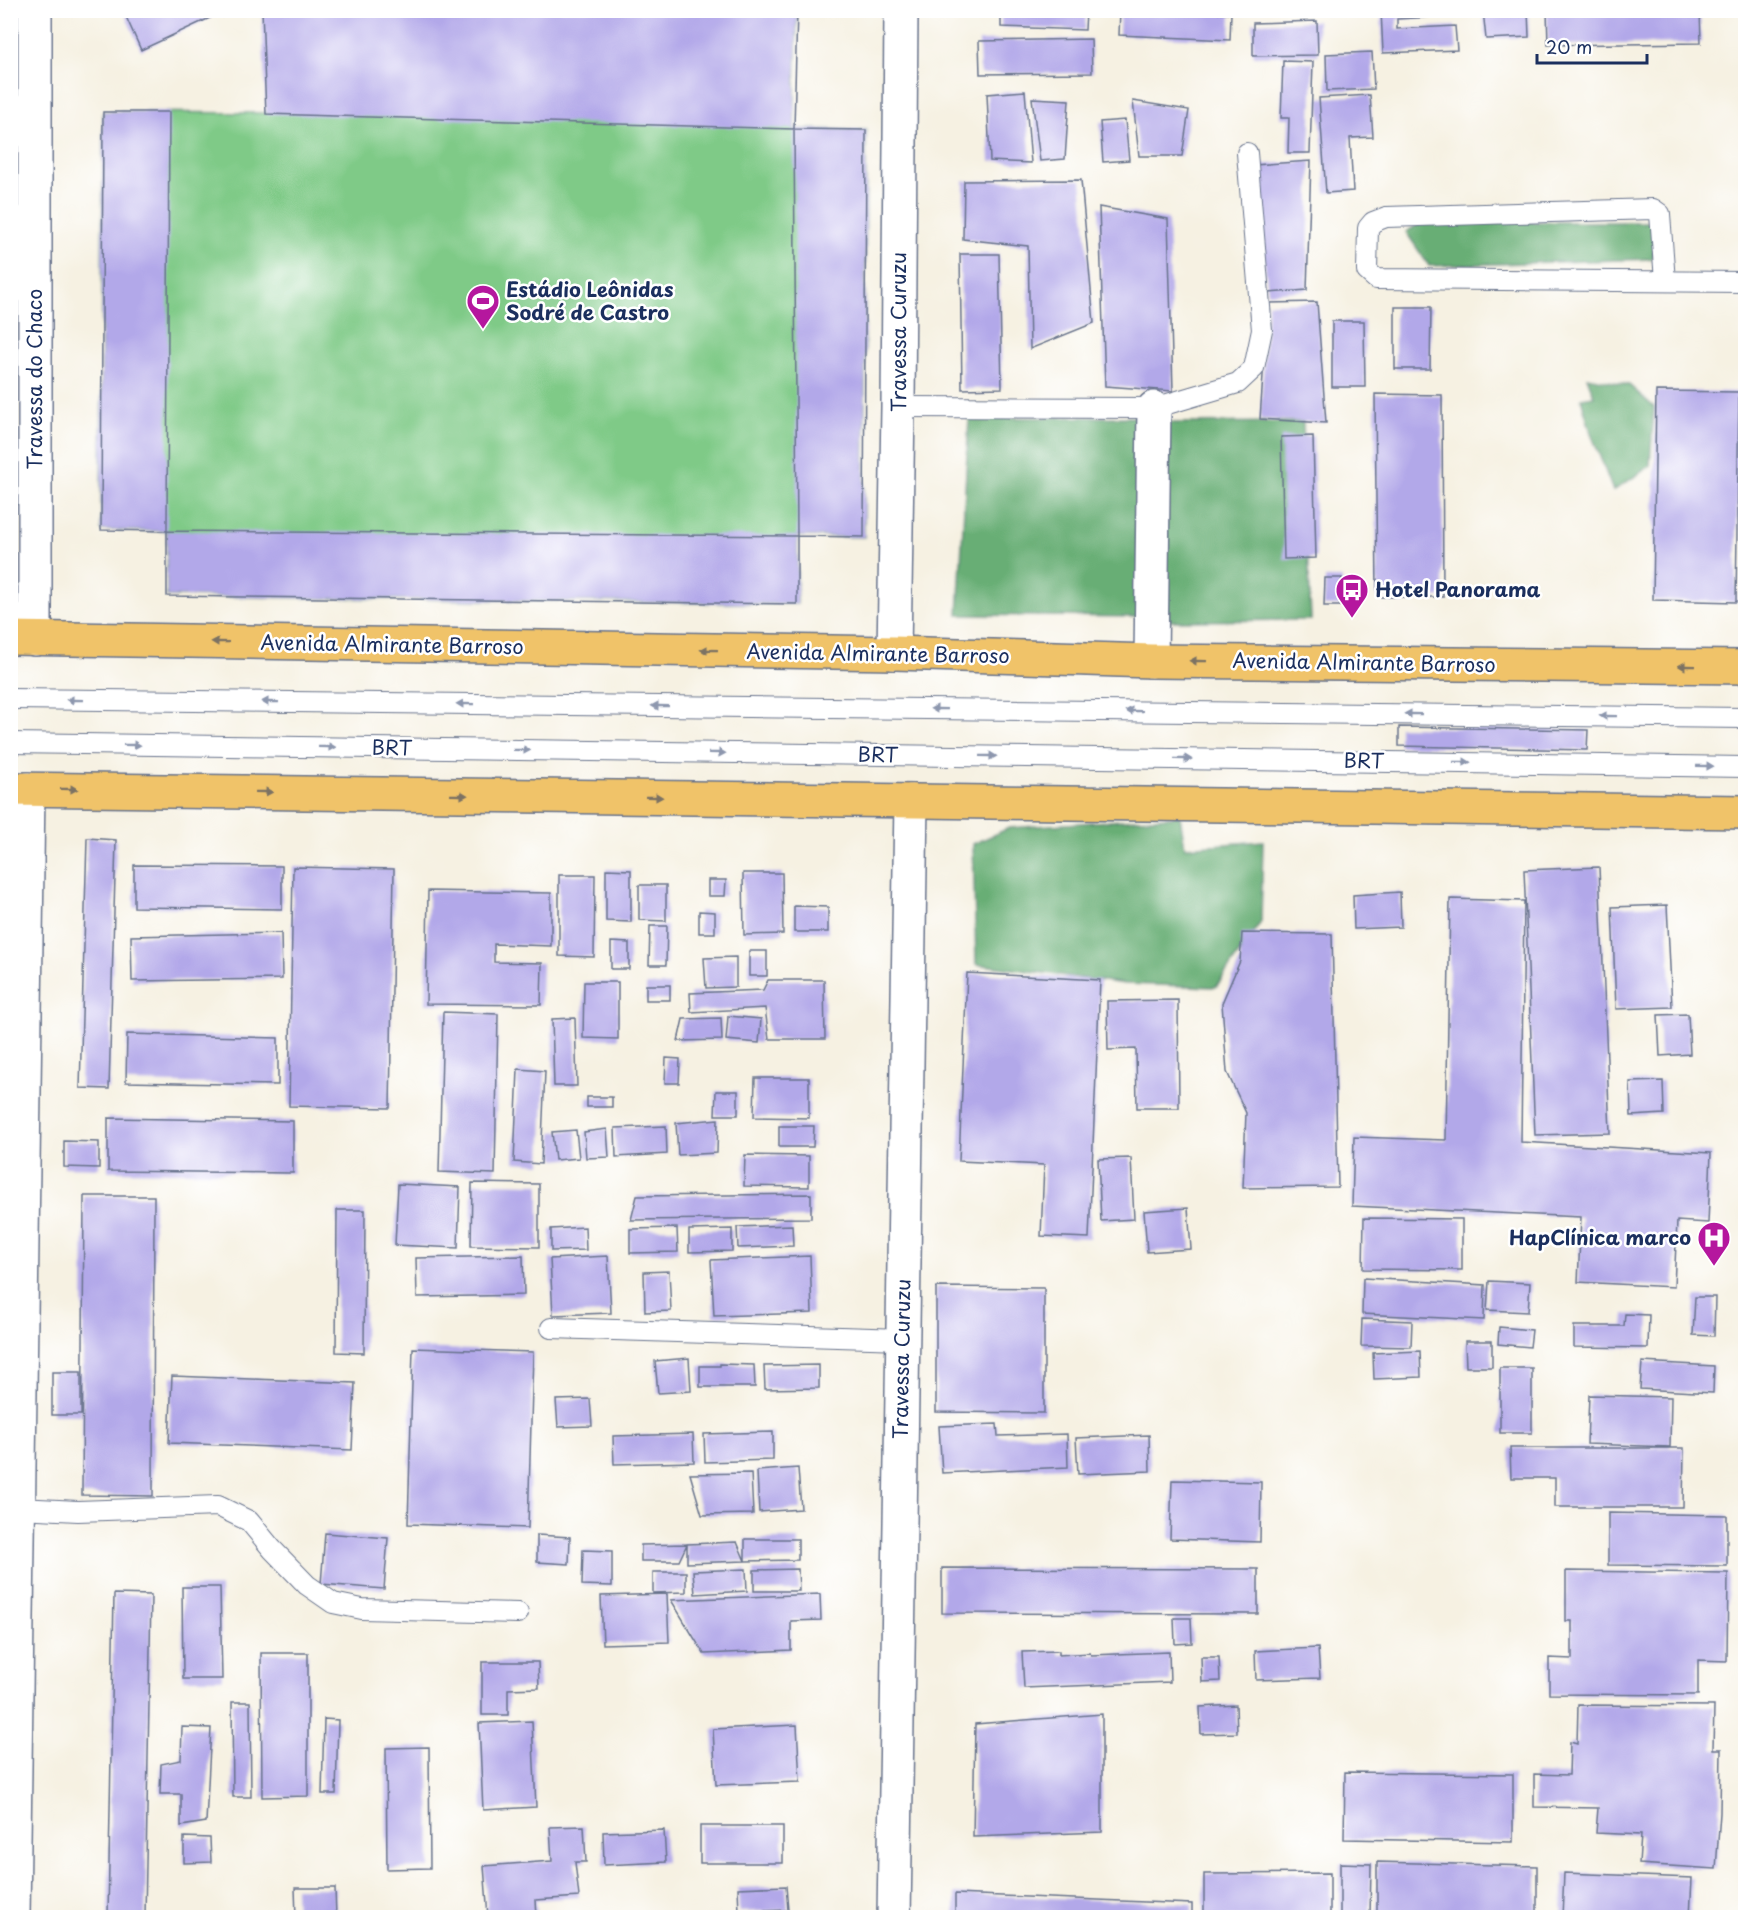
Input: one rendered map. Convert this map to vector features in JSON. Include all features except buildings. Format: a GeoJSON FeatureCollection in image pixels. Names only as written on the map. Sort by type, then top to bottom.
{"type":"FeatureCollection","features":[{"type":"Feature","properties":{"kind":"highway","name":"Avenida Almirante Barroso"},"geometry":{"type":"LineString","coordinates":[[23,638],[894,653],[1151,661],[1746,667]]}},
{"type":"Feature","properties":{"kind":"highway"},"geometry":{"type":"LineString","coordinates":[[19,789],[1746,812]]}},
{"type":"Feature","properties":{"kind":"street","name":"Travessa do Chaco"},"geometry":{"type":"LineString","coordinates":[[23,638],[35,10]]}},
{"type":"Feature","properties":{"kind":"street","name":"Travessa Curuzu"},"geometry":{"type":"LineString","coordinates":[[894,653],[901,10]]}},
{"type":"Feature","properties":{"kind":"street"},"geometry":{"type":"LineString","coordinates":[[1151,661],[1154,408]]}},
{"type":"Feature","properties":{"kind":"street"},"geometry":{"type":"LineString","coordinates":[[13,1917],[19,1508],[15,1418],[19,789]]}},
{"type":"Feature","properties":{"kind":"street","name":"Travessa Curuzu"},"geometry":{"type":"LineString","coordinates":[[894,1917],[911,801]]}},
{"type":"Feature","properties":{"kind":"lane"},"geometry":{"type":"LineString","coordinates":[[898,407],[1154,408],[1238,383],[1254,368],[1262,330],[1247,153]]}},
{"type":"Feature","properties":{"kind":"lane"},"geometry":{"type":"LineString","coordinates":[[1665,281],[1660,214],[1653,209],[1386,217],[1373,222],[1368,228],[1367,271],[1376,279],[1746,282]]}},
{"type":"Feature","properties":{"kind":"lane"},"geometry":{"type":"LineString","coordinates":[[10,699],[1746,718]]}},
{"type":"Feature","properties":{"kind":"lane","name":"BRT"},"geometry":{"type":"LineString","coordinates":[[10,743],[1746,767]]}},
{"type":"Feature","properties":{"kind":"lane"},"geometry":{"type":"LineString","coordinates":[[551,1328],[903,1339]]}},
{"type":"Feature","properties":{"kind":"lane"},"geometry":{"type":"LineString","coordinates":[[19,1508],[78,1511],[218,1506],[249,1521],[307,1585],[333,1603],[362,1609],[518,1613]]}},
{"type":"Feature","properties":{"kind":"green space","name":"Estádio Leônidas Sodré de Castro"},"geometry":{"type":"Polygon","coordinates":[[[797,11],[794,129],[866,130],[864,537],[797,536],[797,604],[167,596],[167,531],[101,530],[103,112],[266,113],[797,11]]]}},
{"type":"Feature","properties":{"kind":"green space"},"geometry":{"type":"Polygon","coordinates":[[[1422,222],[1653,222],[1653,259],[1429,266],[1406,232],[1422,222]]]}},
{"type":"Feature","properties":{"kind":"green space"},"geometry":{"type":"Polygon","coordinates":[[[1587,377],[1629,385],[1654,407],[1650,466],[1613,491],[1591,433],[1581,398],[1594,396],[1587,377]]]}},
{"type":"Feature","properties":{"kind":"green space"},"geometry":{"type":"Polygon","coordinates":[[[1145,417],[1138,617],[958,615],[969,418],[1145,417]]]}},
{"type":"Feature","properties":{"kind":"green space"},"geometry":{"type":"Polygon","coordinates":[[[1303,422],[1311,620],[1162,621],[1167,423],[1303,422]]]}},
{"type":"Feature","properties":{"kind":"green space"},"geometry":{"type":"Polygon","coordinates":[[[1180,816],[1185,847],[1263,841],[1261,922],[1216,987],[1125,984],[976,964],[973,844],[1009,828],[1180,816]]]}},
{"type":"Feature","properties":{"kind":"place","name":"Estádio Leônidas Sodré de Castro"},"geometry":{"type":"Point","coordinates":[483,330]}},
{"type":"Feature","properties":{"kind":"place","name":"Hotel Panorama"},"geometry":{"type":"Point","coordinates":[1352,619]}},
{"type":"Feature","properties":{"kind":"place","name":"HapClínica marco"},"geometry":{"type":"Point","coordinates":[1714,1267]}}]}
